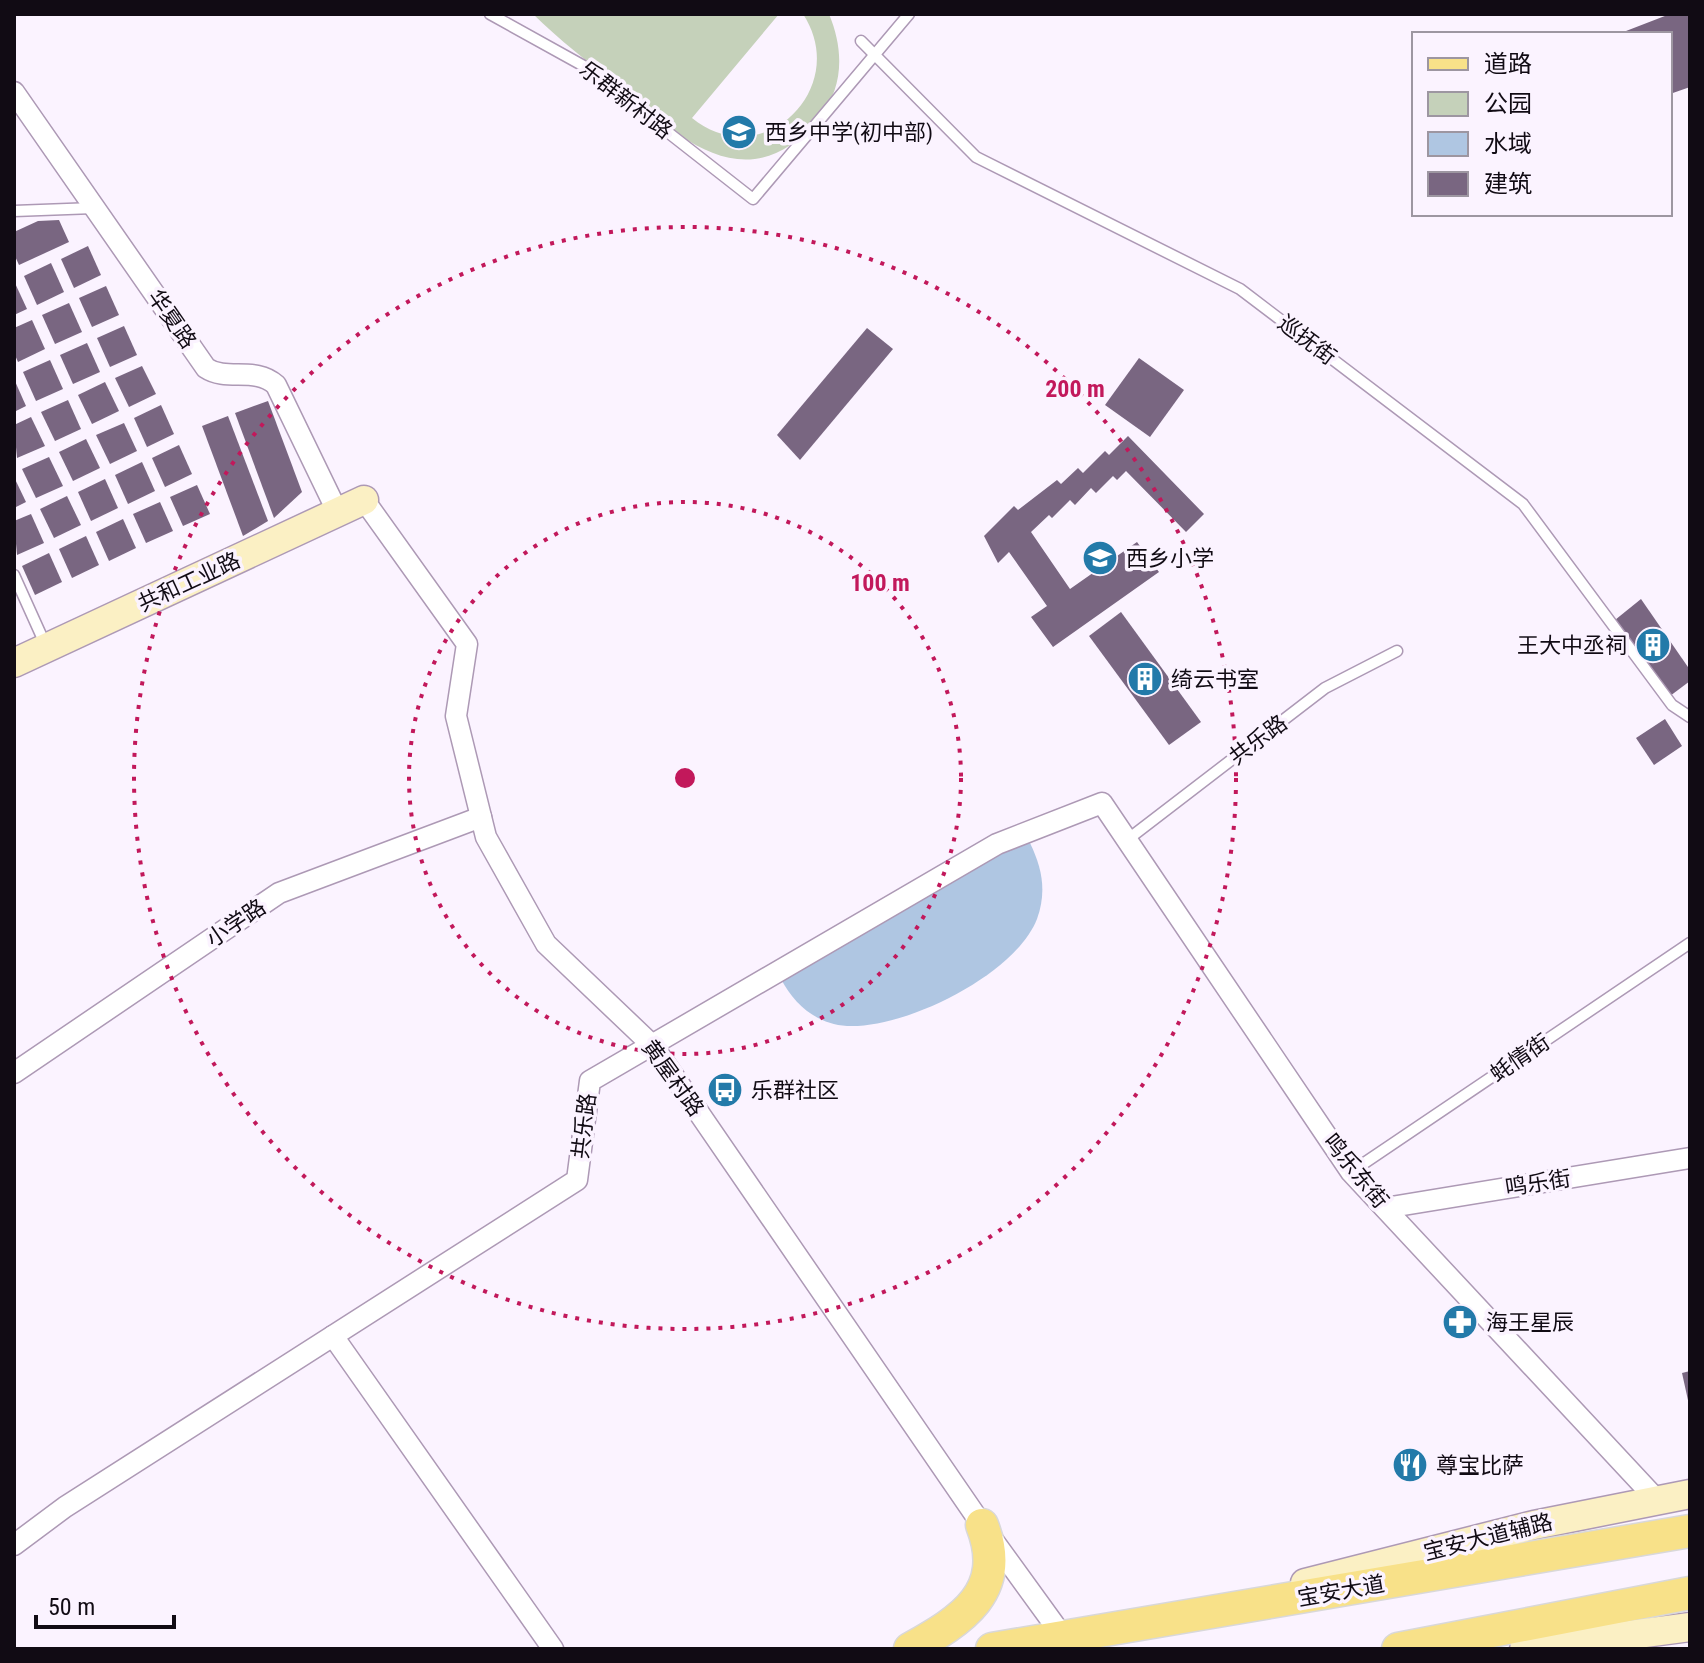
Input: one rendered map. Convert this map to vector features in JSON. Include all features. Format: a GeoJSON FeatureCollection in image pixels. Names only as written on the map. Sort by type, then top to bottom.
{"type":"FeatureCollection","features":[{"type":"Feature","properties":{"kind":"main road","name":"共和工业路"},"geometry":{"type":"LineString","coordinates":[[14,663],[364,500]]}},
{"type":"Feature","properties":{"kind":"main road","name":"宝安大道辅路"},"geometry":{"type":"LineString","coordinates":[[1147,1624],[1495,1535],[1690,1494]]}},
{"type":"Feature","properties":{"kind":"main road"},"geometry":{"type":"LineString","coordinates":[[910,1649],[955,1622],[983,1592],[989,1561],[982,1525]]}},
{"type":"Feature","properties":{"kind":"main road","name":"宝安大道"},"geometry":{"type":"LineString","coordinates":[[992,1649],[1067,1645],[1147,1624],[1690,1531]]}},
{"type":"Feature","properties":{"kind":"main road"},"geometry":{"type":"LineString","coordinates":[[1398,1649],[1690,1593]]}},
{"type":"Feature","properties":{"kind":"main road"},"geometry":{"type":"LineString","coordinates":[[1524,1649],[1645,1642],[1690,1627]]}},
{"type":"Feature","properties":{"kind":"street","name":"华夏路"},"geometry":{"type":"LineString","coordinates":[[14,92],[206,368],[213,373],[257,374],[276,385],[338,513]]}},
{"type":"Feature","properties":{"kind":"street","name":"黄屋村路"},"geometry":{"type":"LineString","coordinates":[[364,500],[467,644],[456,716],[486,837],[546,944],[653,1046],[1067,1645]]}},
{"type":"Feature","properties":{"kind":"street","name":"鸣乐东街"},"geometry":{"type":"LineString","coordinates":[[1102,803],[1351,1172],[1657,1500]]}},
{"type":"Feature","properties":{"kind":"street","name":"共乐路"},"geometry":{"type":"LineString","coordinates":[[14,1545],[65,1507],[577,1180],[590,1081],[997,844],[1102,803]]}},
{"type":"Feature","properties":{"kind":"street","name":"小学路"},"geometry":{"type":"LineString","coordinates":[[14,1073],[279,893],[481,817]]}},
{"type":"Feature","properties":{"kind":"street","name":"鸣乐街"},"geometry":{"type":"LineString","coordinates":[[1385,1208],[1690,1158]]}},
{"type":"Feature","properties":{"kind":"street"},"geometry":{"type":"LineString","coordinates":[[333,1336],[553,1649]]}},
{"type":"Feature","properties":{"kind":"lane","name":"乐群新村路"},"geometry":{"type":"LineString","coordinates":[[490,14],[582,65],[753,199],[876,56]]}},
{"type":"Feature","properties":{"kind":"lane"},"geometry":{"type":"LineString","coordinates":[[876,56],[909,14]]}},
{"type":"Feature","properties":{"kind":"lane","name":"巡抚街"},"geometry":{"type":"LineString","coordinates":[[861,41],[976,157],[1240,289],[1523,504],[1672,705],[1690,717]]}},
{"type":"Feature","properties":{"kind":"lane"},"geometry":{"type":"LineString","coordinates":[[14,211],[94,208]]}},
{"type":"Feature","properties":{"kind":"lane"},"geometry":{"type":"LineString","coordinates":[[14,575],[47,648]]}},
{"type":"Feature","properties":{"kind":"lane","name":"共乐路"},"geometry":{"type":"LineString","coordinates":[[1127,840],[1325,688],[1397,651]]}},
{"type":"Feature","properties":{"kind":"lane","name":"蚝情街"},"geometry":{"type":"LineString","coordinates":[[1351,1172],[1690,943]]}},
{"type":"Feature","properties":{"kind":"green space"},"geometry":{"type":"Polygon","coordinates":[[[533,14],[779,14],[692,118],[719,133],[745,136],[770,130],[792,116],[808,95],[816,70],[815,42],[803,14],[829,14],[839,55],[837,81],[819,118],[793,143],[766,157],[740,159],[715,154],[665,125],[533,14]]]}},
{"type":"Feature","properties":{"kind":"water"},"geometry":{"type":"Polygon","coordinates":[[[1030,843],[1042,880],[1042,899],[1037,919],[1025,940],[1006,960],[956,995],[898,1018],[871,1025],[847,1026],[825,1021],[807,1011],[792,997],[781,979],[1004,851],[1030,843]]]}},
{"type":"Feature","properties":{"kind":"building"},"geometry":{"type":"Polygon","coordinates":[[[1670,14],[1690,14],[1690,87],[1672,93],[1672,32],[1626,31],[1670,14]]]}},
{"type":"Feature","properties":{"kind":"building"},"geometry":{"type":"Polygon","coordinates":[[[59,220],[69,242],[19,265],[14,254],[14,232],[38,221],[59,220]]]}},
{"type":"Feature","properties":{"kind":"building"},"geometry":{"type":"Polygon","coordinates":[[[88,246],[101,275],[74,288],[61,259],[88,246]]]}},
{"type":"Feature","properties":{"kind":"building"},"geometry":{"type":"Polygon","coordinates":[[[51,263],[64,292],[37,305],[24,276],[51,263]]]}},
{"type":"Feature","properties":{"kind":"building"},"geometry":{"type":"Polygon","coordinates":[[[14,281],[27,309],[14,315],[14,281]]]}},
{"type":"Feature","properties":{"kind":"building"},"geometry":{"type":"Polygon","coordinates":[[[106,286],[119,315],[92,327],[79,298],[106,286]]]}},
{"type":"Feature","properties":{"kind":"building"},"geometry":{"type":"Polygon","coordinates":[[[69,303],[82,332],[55,344],[42,315],[69,303]]]}},
{"type":"Feature","properties":{"kind":"building"},"geometry":{"type":"Polygon","coordinates":[[[32,320],[45,349],[18,362],[14,353],[14,328],[32,320]]]}},
{"type":"Feature","properties":{"kind":"building"},"geometry":{"type":"Polygon","coordinates":[[[124,326],[137,355],[110,367],[97,338],[124,326]]]}},
{"type":"Feature","properties":{"kind":"building"},"geometry":{"type":"Polygon","coordinates":[[[867,328],[893,349],[800,460],[777,435],[867,328]]]}},
{"type":"Feature","properties":{"kind":"building"},"geometry":{"type":"Polygon","coordinates":[[[87,343],[100,372],[73,384],[60,355],[87,343]]]}},
{"type":"Feature","properties":{"kind":"building"},"geometry":{"type":"Polygon","coordinates":[[[1139,358],[1184,390],[1150,437],[1105,405],[1139,358]]]}},
{"type":"Feature","properties":{"kind":"building"},"geometry":{"type":"Polygon","coordinates":[[[50,360],[63,389],[36,401],[23,372],[50,360]]]}},
{"type":"Feature","properties":{"kind":"building"},"geometry":{"type":"Polygon","coordinates":[[[142,366],[156,394],[129,407],[115,378],[142,366]]]}},
{"type":"Feature","properties":{"kind":"building"},"geometry":{"type":"Polygon","coordinates":[[[14,379],[26,406],[14,412],[14,379]]]}},
{"type":"Feature","properties":{"kind":"building"},"geometry":{"type":"Polygon","coordinates":[[[105,382],[119,411],[92,424],[78,395],[105,382]]]}},
{"type":"Feature","properties":{"kind":"building"},"geometry":{"type":"Polygon","coordinates":[[[68,400],[81,429],[55,441],[41,412],[68,400]]]}},
{"type":"Feature","properties":{"kind":"building"},"geometry":{"type":"Polygon","coordinates":[[[268,401],[302,492],[274,518],[235,413],[268,401]]]}},
{"type":"Feature","properties":{"kind":"building"},"geometry":{"type":"Polygon","coordinates":[[[161,405],[174,434],[147,447],[134,418],[161,405]]]}},
{"type":"Feature","properties":{"kind":"building"},"geometry":{"type":"Polygon","coordinates":[[[228,416],[268,521],[243,536],[202,426],[228,416]]]}},
{"type":"Feature","properties":{"kind":"building"},"geometry":{"type":"Polygon","coordinates":[[[31,417],[45,446],[17,458],[14,425],[31,417]]]}},
{"type":"Feature","properties":{"kind":"building"},"geometry":{"type":"Polygon","coordinates":[[[124,423],[137,451],[110,464],[96,435],[124,423]]]}},
{"type":"Feature","properties":{"kind":"building"},"geometry":{"type":"Polygon","coordinates":[[[1128,436],[1204,514],[1186,532],[1126,471],[1117,480],[1113,476],[1096,493],[1091,488],[1075,505],[1070,500],[1052,518],[1049,515],[1031,532],[1070,589],[1137,542],[1159,572],[1053,647],[1031,617],[1047,606],[1009,552],[998,563],[984,536],[1014,506],[1018,510],[1057,480],[1061,484],[1078,468],[1083,473],[1105,451],[1109,455],[1128,436]]]}},
{"type":"Feature","properties":{"kind":"building"},"geometry":{"type":"Polygon","coordinates":[[[86,439],[100,468],[73,481],[59,452],[86,439]]]}},
{"type":"Feature","properties":{"kind":"building"},"geometry":{"type":"Polygon","coordinates":[[[179,445],[192,474],[165,487],[152,458],[179,445]]]}},
{"type":"Feature","properties":{"kind":"building"},"geometry":{"type":"Polygon","coordinates":[[[49,457],[63,486],[36,498],[22,469],[49,457]]]}},
{"type":"Feature","properties":{"kind":"building"},"geometry":{"type":"Polygon","coordinates":[[[142,462],[155,491],[128,504],[115,475],[142,462]]]}},
{"type":"Feature","properties":{"kind":"building"},"geometry":{"type":"Polygon","coordinates":[[[14,477],[26,502],[14,508],[14,477]]]}},
{"type":"Feature","properties":{"kind":"building"},"geometry":{"type":"Polygon","coordinates":[[[105,479],[118,508],[91,521],[78,492],[105,479]]]}},
{"type":"Feature","properties":{"kind":"building"},"geometry":{"type":"Polygon","coordinates":[[[197,485],[210,514],[183,526],[170,497],[197,485]]]}},
{"type":"Feature","properties":{"kind":"building"},"geometry":{"type":"Polygon","coordinates":[[[67,496],[81,525],[54,538],[40,509],[67,496]]]}},
{"type":"Feature","properties":{"kind":"building"},"geometry":{"type":"Polygon","coordinates":[[[160,502],[173,531],[146,543],[133,514],[160,502]]]}},
{"type":"Feature","properties":{"kind":"building"},"geometry":{"type":"Polygon","coordinates":[[[31,514],[44,543],[17,555],[14,521],[31,514]]]}},
{"type":"Feature","properties":{"kind":"building"},"geometry":{"type":"Polygon","coordinates":[[[123,519],[136,548],[109,561],[96,532],[123,519]]]}},
{"type":"Feature","properties":{"kind":"building"},"geometry":{"type":"Polygon","coordinates":[[[86,536],[99,565],[72,578],[59,549],[86,536]]]}},
{"type":"Feature","properties":{"kind":"building"},"geometry":{"type":"Polygon","coordinates":[[[49,553],[62,582],[35,595],[22,566],[49,553]]]}},
{"type":"Feature","properties":{"kind":"building","name":"王大中丞祠"},"geometry":{"type":"Polygon","coordinates":[[[1641,599],[1690,670],[1690,681],[1670,696],[1615,620],[1641,599]]]}},
{"type":"Feature","properties":{"kind":"building","name":"绮云书室"},"geometry":{"type":"Polygon","coordinates":[[[1121,612],[1201,722],[1169,745],[1089,636],[1121,612]]]}},
{"type":"Feature","properties":{"kind":"building"},"geometry":{"type":"Polygon","coordinates":[[[1665,719],[1682,746],[1654,765],[1636,738],[1665,719]]]}},
{"type":"Feature","properties":{"kind":"building"},"geometry":{"type":"Polygon","coordinates":[[[1690,1371],[1690,1404],[1689,1405],[1682,1373],[1690,1371]]]}},
{"type":"Feature","properties":{"kind":"place","name":"西乡中学(初中部)"},"geometry":{"type":"Point","coordinates":[739,132]}},
{"type":"Feature","properties":{"kind":"place","name":"西乡小学"},"geometry":{"type":"Point","coordinates":[1100,558]}},
{"type":"Feature","properties":{"kind":"place","name":"王大中丞祠"},"geometry":{"type":"Point","coordinates":[1653,645]}},
{"type":"Feature","properties":{"kind":"place","name":"绮云书室"},"geometry":{"type":"Point","coordinates":[1145,679]}},
{"type":"Feature","properties":{"kind":"place","name":"乐群社区"},"geometry":{"type":"Point","coordinates":[725,1090]}},
{"type":"Feature","properties":{"kind":"place","name":"海王星辰"},"geometry":{"type":"Point","coordinates":[1460,1322]}},
{"type":"Feature","properties":{"kind":"place","name":"尊宝比萨"},"geometry":{"type":"Point","coordinates":[1410,1465]}}]}
